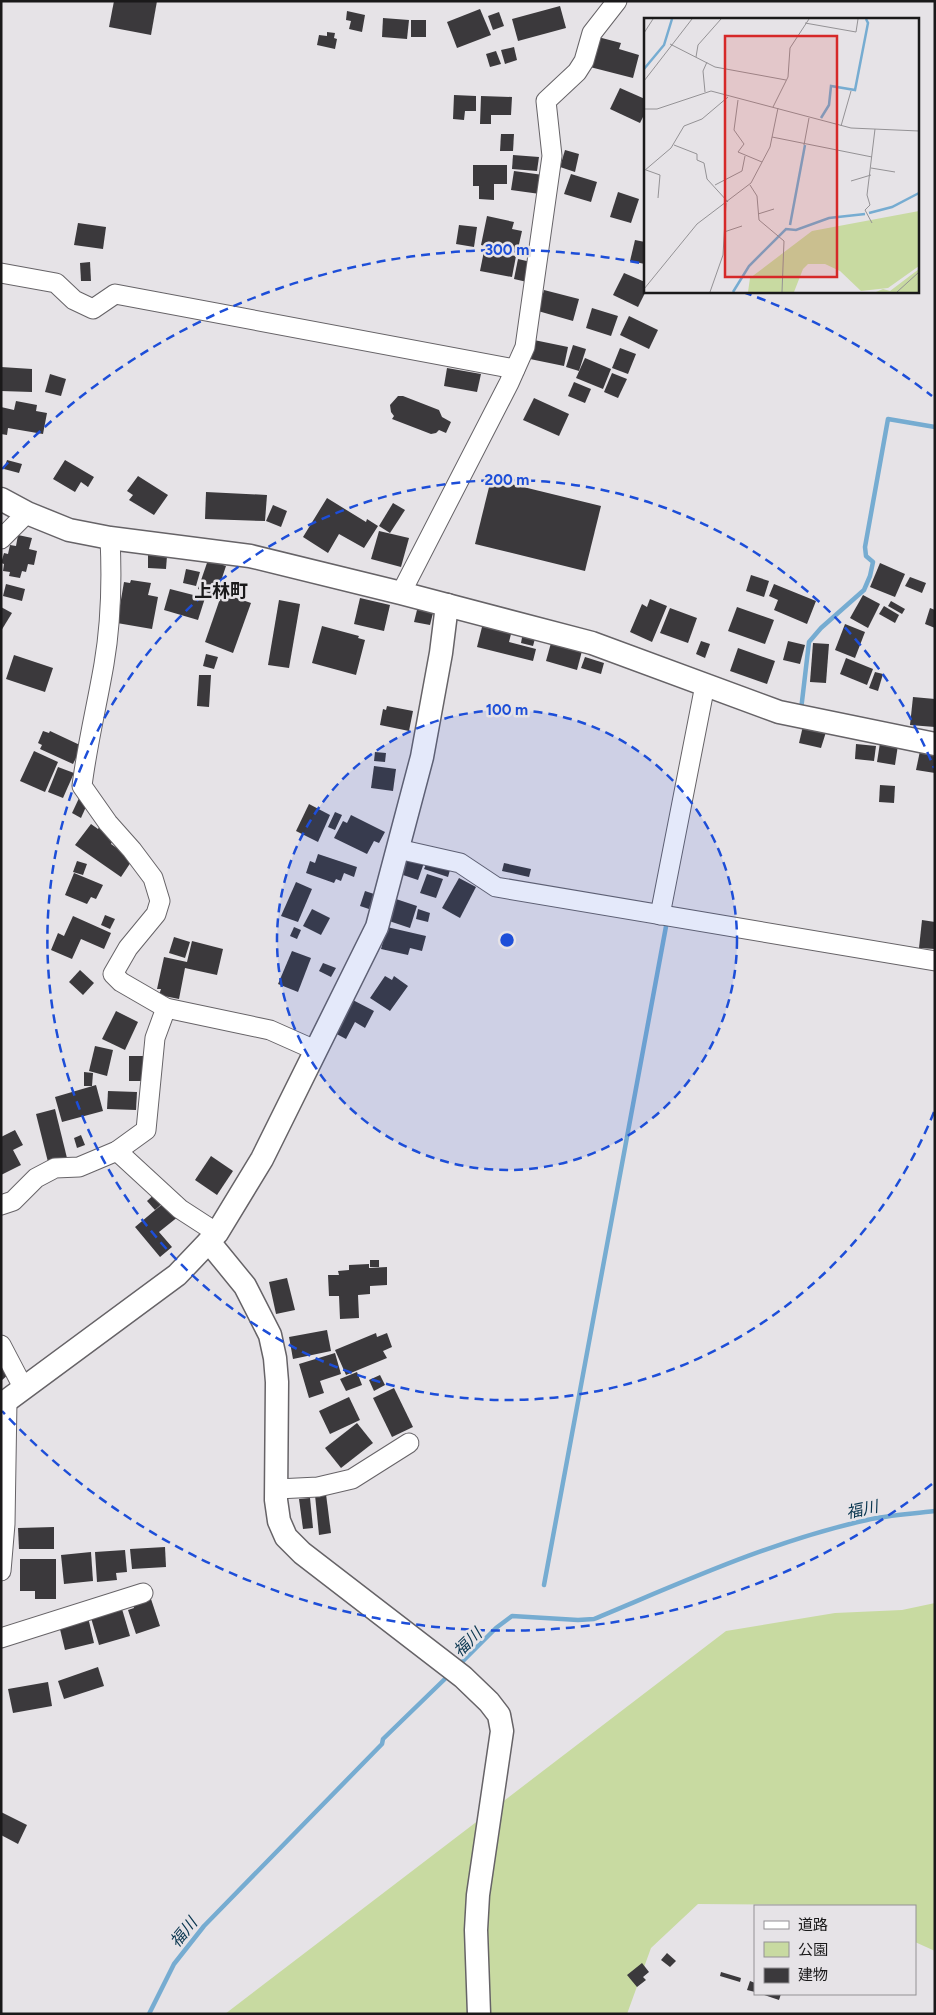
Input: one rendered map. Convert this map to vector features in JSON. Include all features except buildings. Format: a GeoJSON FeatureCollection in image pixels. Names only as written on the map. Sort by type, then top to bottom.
{"type":"FeatureCollection","features":[{"type":"Feature","properties":{"kind":"street"},"geometry":{"type":"LineString","coordinates":[[401,593],[516,369],[525,347],[552,156],[546,101],[577,72],[584,61],[592,33],[617,1]]}},
{"type":"Feature","properties":{"kind":"street"},"geometry":{"type":"LineString","coordinates":[[1,273],[56,283],[74,300],[93,309],[115,294],[516,369]]}},
{"type":"Feature","properties":{"kind":"street"},"geometry":{"type":"LineString","coordinates":[[1,499],[27,513],[69,530],[110,538],[250,556],[401,593],[592,643],[779,712],[935,744]]}},
{"type":"Feature","properties":{"kind":"street"},"geometry":{"type":"LineString","coordinates":[[1,539],[27,513]]}},
{"type":"Feature","properties":{"kind":"street"},"geometry":{"type":"LineString","coordinates":[[110,538],[112,569],[104,663],[89,735],[82,786],[108,823],[132,850],[152,878],[160,901],[156,914],[128,948],[113,974],[121,982],[166,1008],[270,1030],[315,1050]]}},
{"type":"Feature","properties":{"kind":"street"},"geometry":{"type":"LineString","coordinates":[[11,1398],[177,1275],[213,1238],[262,1158],[377,927],[422,757],[441,653],[446,605]]}},
{"type":"Feature","properties":{"kind":"street"},"geometry":{"type":"LineString","coordinates":[[660,915],[705,685]]}},
{"type":"Feature","properties":{"kind":"street"},"geometry":{"type":"LineString","coordinates":[[398,848],[460,863],[496,887],[935,961]]}},
{"type":"Feature","properties":{"kind":"street"},"geometry":{"type":"LineString","coordinates":[[1,1205],[13,1201],[36,1178],[55,1168],[79,1167],[117,1151],[146,1130],[155,1038],[166,1008]]}},
{"type":"Feature","properties":{"kind":"street"},"geometry":{"type":"LineString","coordinates":[[117,1151],[213,1238],[246,1286],[270,1336],[275,1358],[277,1382],[276,1500],[279,1520],[286,1537],[302,1553],[463,1677],[489,1702],[498,1715],[502,1731],[478,1895],[476,1930],[479,2014]]}},
{"type":"Feature","properties":{"kind":"street"},"geometry":{"type":"LineString","coordinates":[[1,1345],[11,1398],[1,1571]]}},
{"type":"Feature","properties":{"kind":"street"},"geometry":{"type":"LineString","coordinates":[[277,1489],[318,1487],[352,1480],[409,1443]]}},
{"type":"Feature","properties":{"kind":"street"},"geometry":{"type":"LineString","coordinates":[[1,1638],[143,1593]]}},
{"type":"Feature","properties":{"kind":"green space"},"geometry":{"type":"Polygon","coordinates":[[[935,1603],[935,1951],[916,1942],[916,1905],[698,1904],[651,1948],[627,2014],[225,2014],[726,1631],[835,1613],[902,1610],[935,1603]]]}},
{"type":"Feature","properties":{"kind":"waterway"},"geometry":{"type":"LineString","coordinates":[[801,710],[809,642],[821,628],[864,590],[870,576],[873,562],[866,556],[865,547],[888,419],[935,427]]}},
{"type":"Feature","properties":{"kind":"waterway"},"geometry":{"type":"LineString","coordinates":[[544,1585],[667,921]]}},
{"type":"Feature","properties":{"kind":"waterway","name":"福川"},"geometry":{"type":"LineString","coordinates":[[459,1665],[496,1628],[512,1616],[578,1620],[594,1619],[694,1577],[797,1539],[875,1518],[935,1511]]}},
{"type":"Feature","properties":{"kind":"waterway","name":"福川"},"geometry":{"type":"LineString","coordinates":[[149,2014],[174,1964],[204,1926],[382,1744],[383,1739],[450,1674]]}},
{"type":"Feature","properties":{"kind":"district","name":"上林町"},"geometry":{"type":"Point","coordinates":[221,591]}}]}
